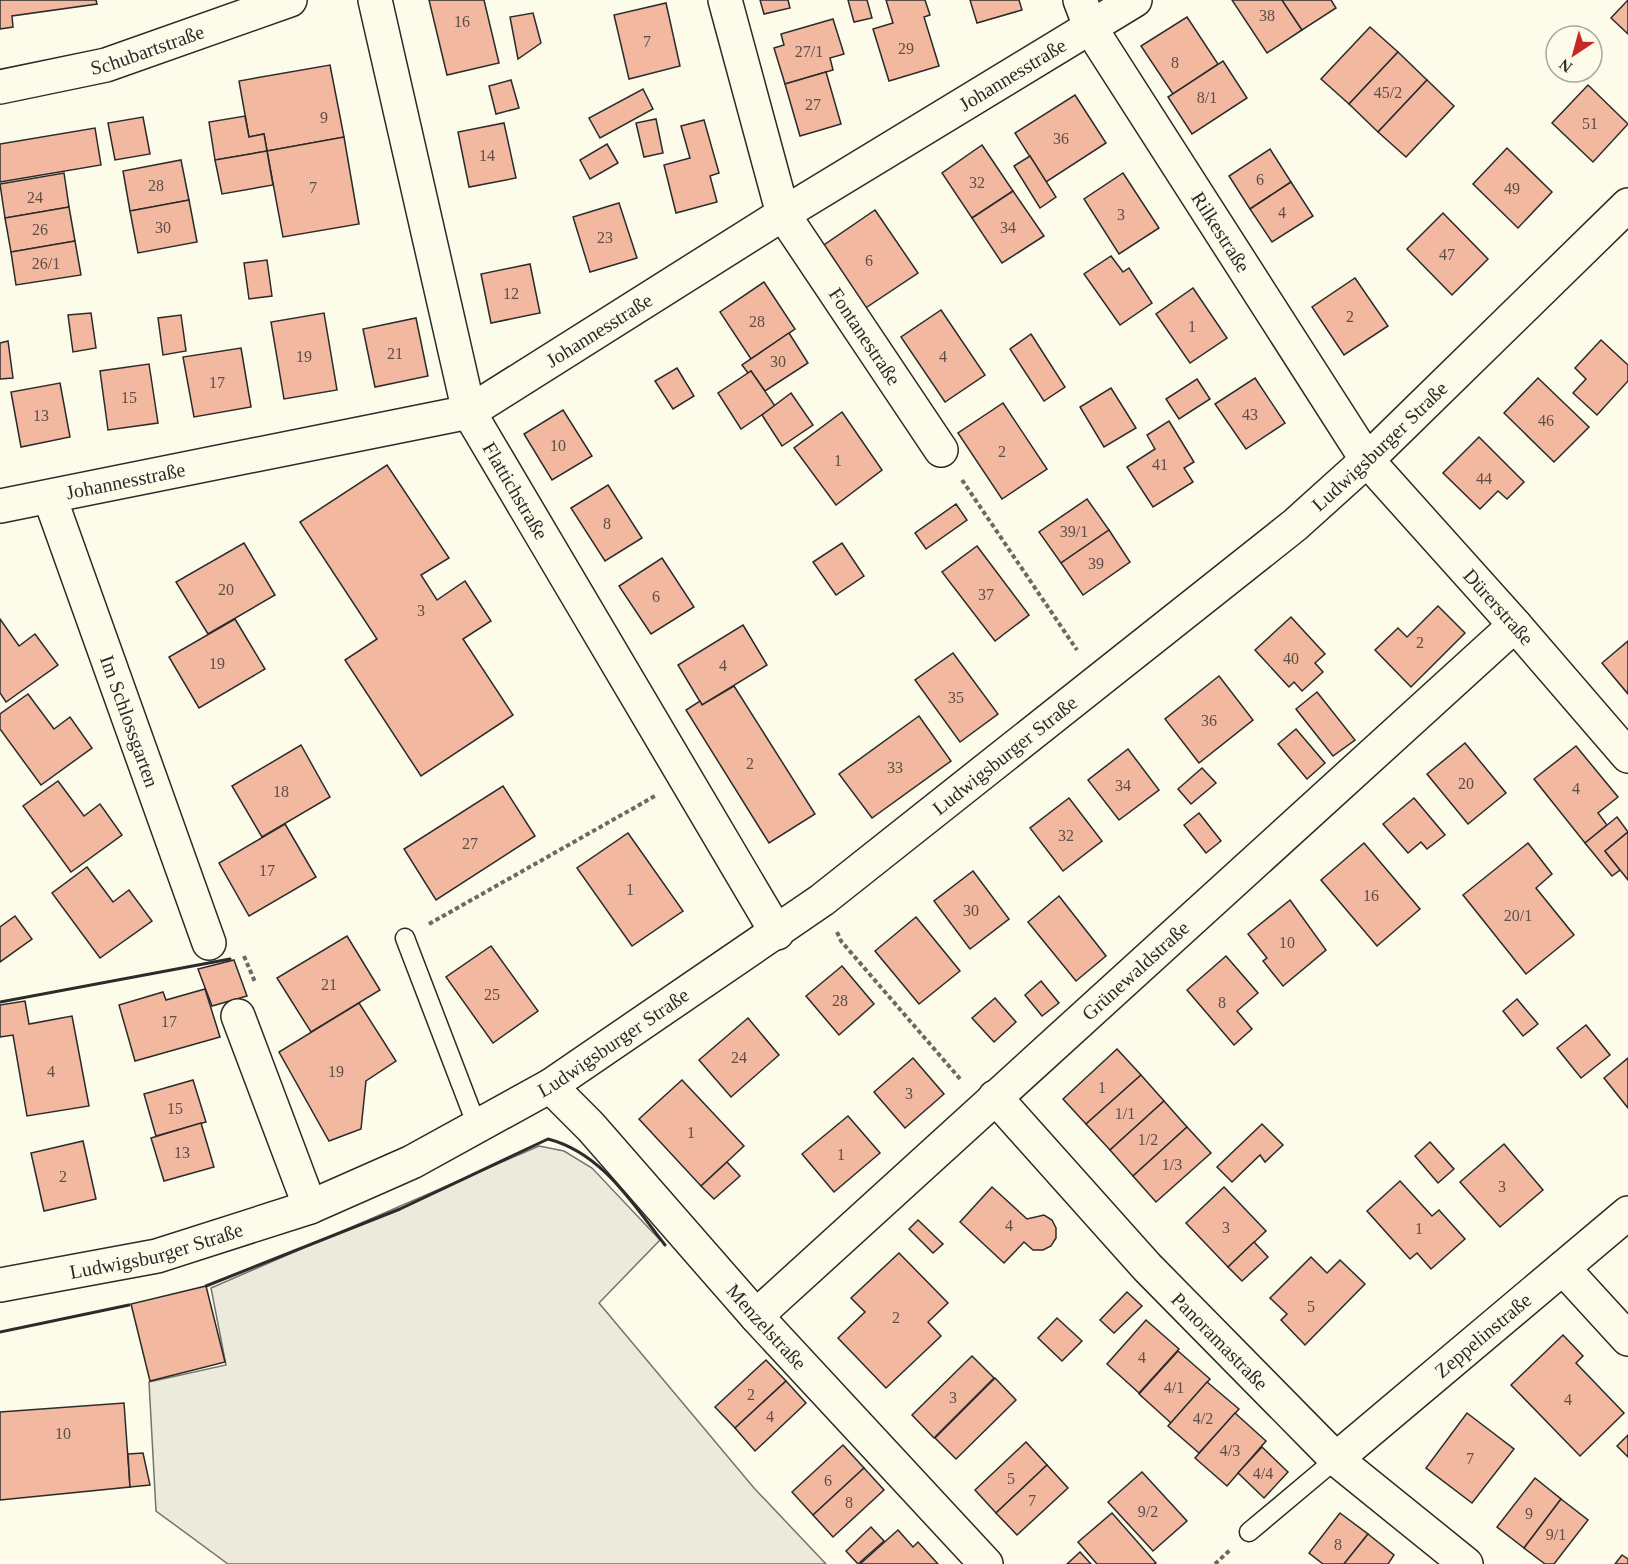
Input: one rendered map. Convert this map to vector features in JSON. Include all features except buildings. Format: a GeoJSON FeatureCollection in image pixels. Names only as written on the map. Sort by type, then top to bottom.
{"type":"FeatureCollection","features":[{"type":"Feature","properties":{"kind":"street","name":"Schubartstraße"},"geometry":{"type":"LineString","coordinates":[[0,87],[106,65],[290,0]]}},
{"type":"Feature","properties":{"kind":"street","name":"Flattichstraße"},"geometry":{"type":"LineString","coordinates":[[375,0],[469,412],[777,933]]}},
{"type":"Feature","properties":{"kind":"street","name":"Fontanestraße"},"geometry":{"type":"LineString","coordinates":[[725,0],[783,214],[941,450]]}},
{"type":"Feature","properties":{"kind":"street","name":"Johannesstraße"},"geometry":{"type":"LineString","coordinates":[[0,506],[50,498],[469,412],[783,214],[1086,14],[1136,0]]}},
{"type":"Feature","properties":{"kind":"street","name":"Rilkestraße"},"geometry":{"type":"LineString","coordinates":[[1086,14],[1367,460]]}},
{"type":"Feature","properties":{"kind":"street","name":"Ludwigsburger Straße"},"geometry":{"type":"LineString","coordinates":[[0,1285],[157,1256],[310,1206],[412,1162],[550,1086],[777,933],[822,900],[1295,525],[1367,460],[1628,205]]}},
{"type":"Feature","properties":{"kind":"street","name":"Dürerstraße"},"geometry":{"type":"LineString","coordinates":[[1367,460],[1515,625],[1628,756]]}},
{"type":"Feature","properties":{"kind":"street","name":"Im Schlossgarten"},"geometry":{"type":"LineString","coordinates":[[50,498],[209,943]]}},
{"type":"Feature","properties":{"kind":"street","name":"Grünewaldstraße"},"geometry":{"type":"LineString","coordinates":[[756,1316],[1515,625]]}},
{"type":"Feature","properties":{"kind":"street"},"geometry":{"type":"LineString","coordinates":[[238,1016],[310,1206]]}},
{"type":"Feature","properties":{"kind":"street","name":"Menzelstraße"},"geometry":{"type":"LineString","coordinates":[[550,1086],[591,1126],[756,1316],[986,1564]]}},
{"type":"Feature","properties":{"kind":"street","name":"Panoramastraße"},"geometry":{"type":"LineString","coordinates":[[990,1102],[1336,1459],[1466,1564]]}},
{"type":"Feature","properties":{"kind":"street","name":"Zeppelinstraße"},"geometry":{"type":"LineString","coordinates":[[1336,1459],[1628,1212]]}},
{"type":"Feature","properties":{"kind":"street"},"geometry":{"type":"LineString","coordinates":[[1563,1268],[1628,1339]]}},
{"type":"Feature","properties":{"kind":"lane"},"geometry":{"type":"LineString","coordinates":[[405,938],[477,1126]]}},
{"type":"Feature","properties":{"kind":"lane"},"geometry":{"type":"LineString","coordinates":[[1250,1532],[1336,1459]]}},
{"type":"Feature","properties":{"kind":"path"},"geometry":{"type":"LineString","coordinates":[[941,450],[1070,641]]}},
{"type":"Feature","properties":{"kind":"path"},"geometry":{"type":"LineString","coordinates":[[405,938],[686,778]]}},
{"type":"Feature","properties":{"kind":"path"},"geometry":{"type":"LineString","coordinates":[[822,900],[842,941],[990,1102]]}},
{"type":"Feature","properties":{"kind":"path"},"geometry":{"type":"LineString","coordinates":[[209,943],[242,950],[260,993],[238,1016]]}},
{"type":"Feature","properties":{"kind":"shaded area"},"geometry":{"type":"Polygon","coordinates":[[[539,1146],[564,1151],[592,1168],[660,1240],[599,1303],[754,1488],[826,1564],[228,1564],[156,1511],[149,1382],[226,1365],[211,1288],[539,1146]]]}},
{"type":"Feature","properties":{"kind":"wall"},"geometry":{"type":"LineString","coordinates":[[0,1002],[230,959]]}},
{"type":"Feature","properties":{"kind":"wall"},"geometry":{"type":"LineString","coordinates":[[206,1286],[400,1209],[548,1139],[567,1146],[600,1168],[628,1197],[665,1245]]}},
{"type":"Feature","properties":{"kind":"wall"},"geometry":{"type":"LineString","coordinates":[[0,1332],[129,1305]]}}]}
